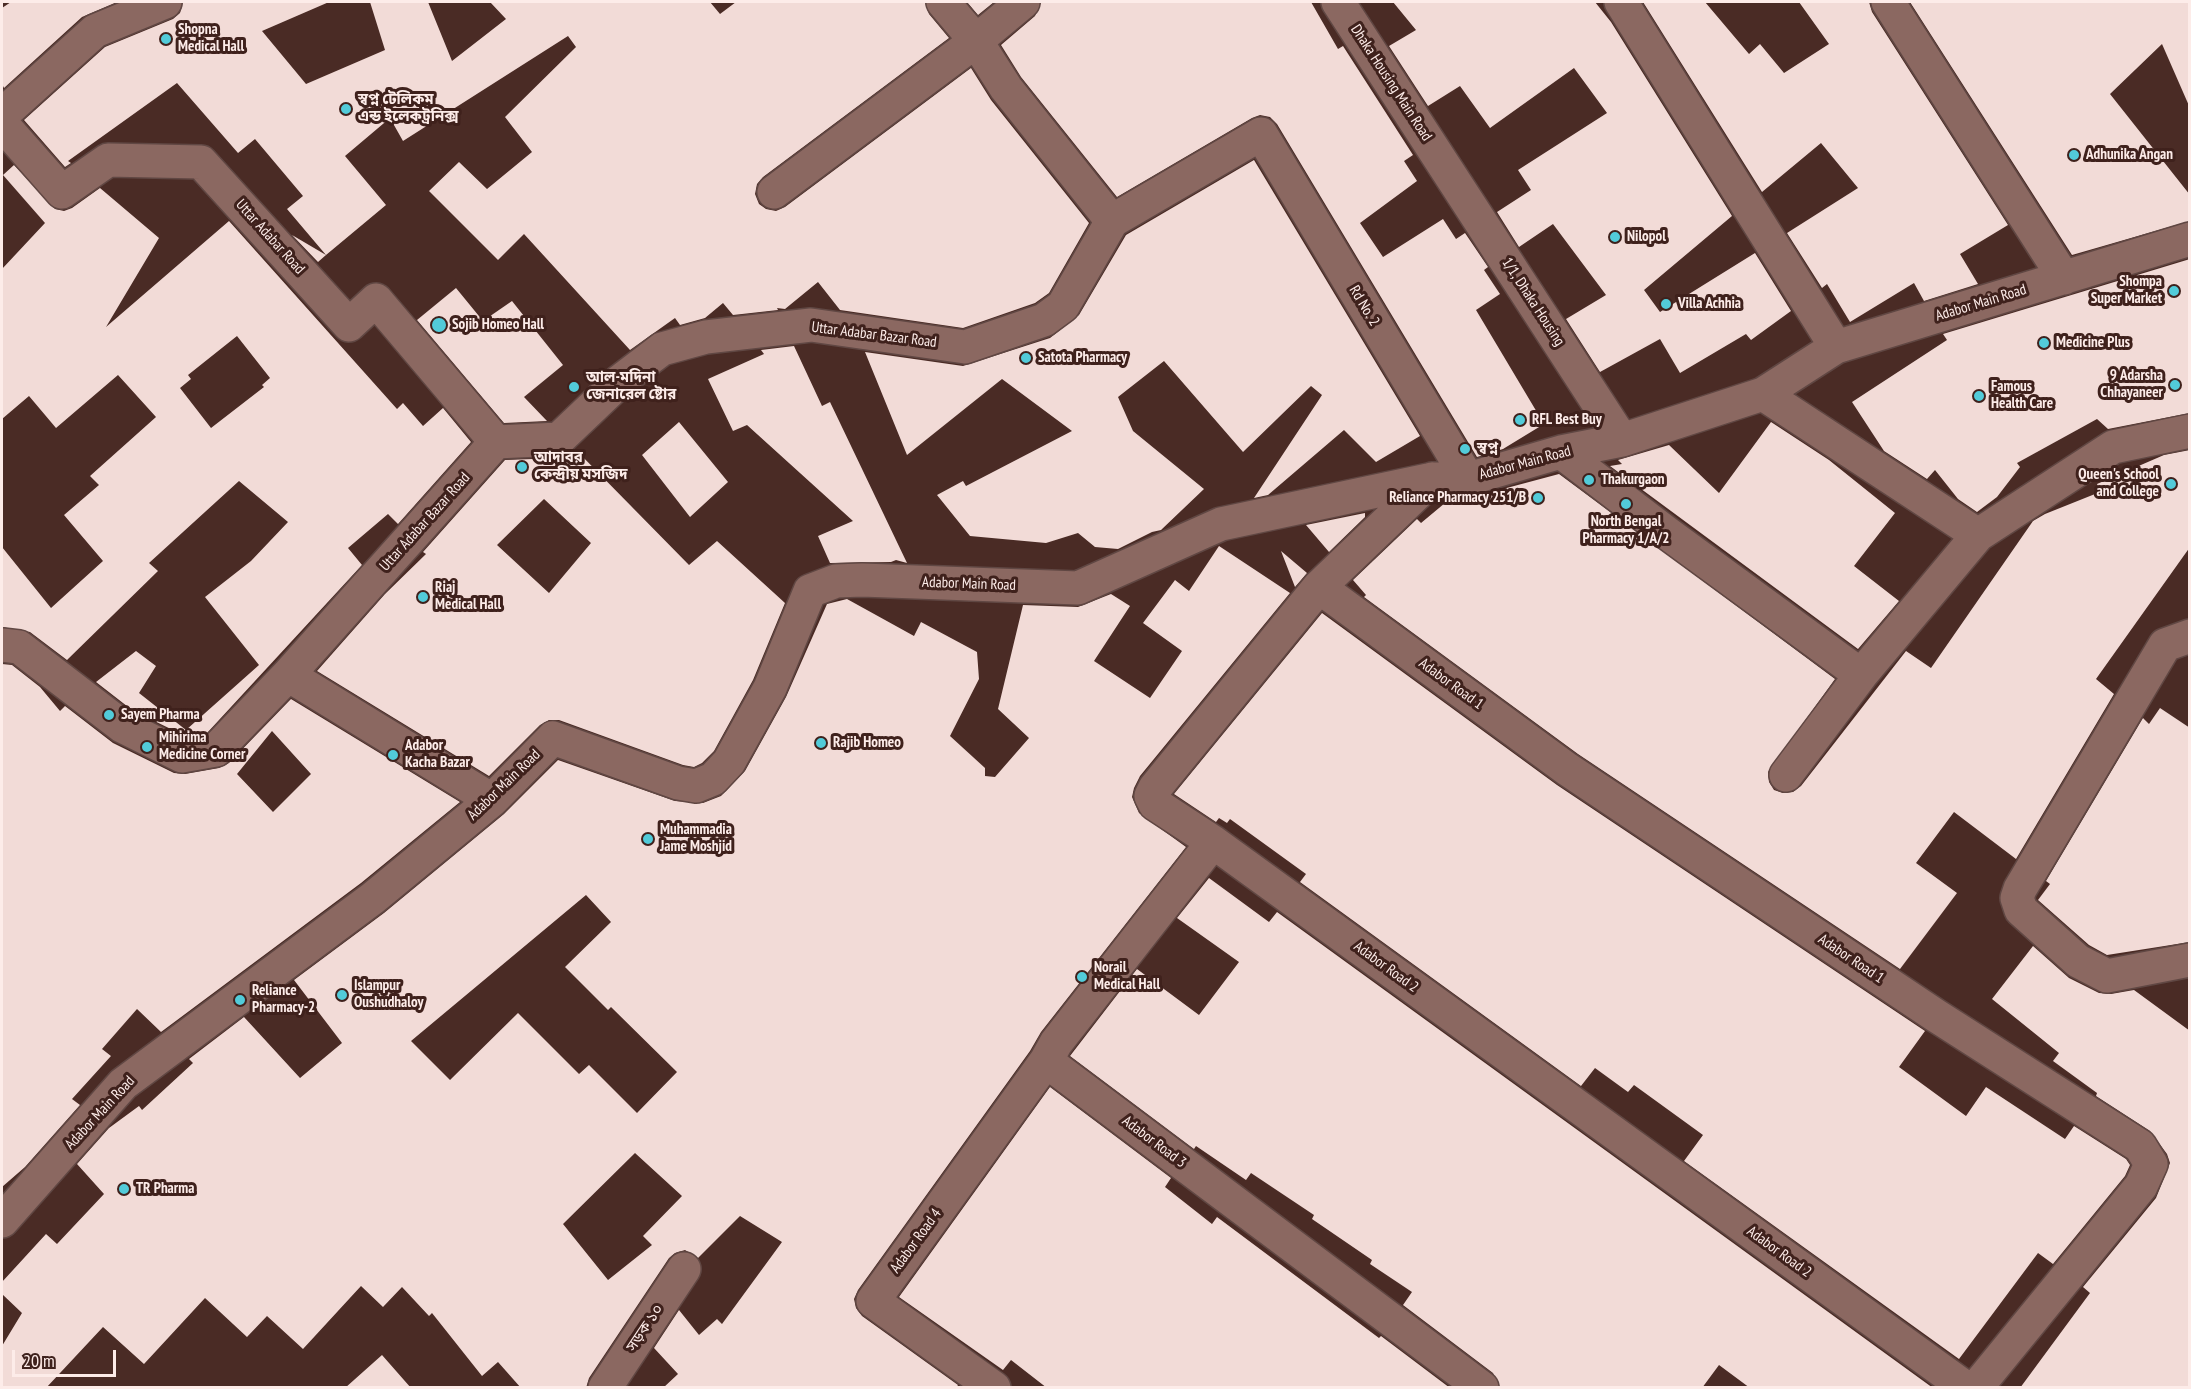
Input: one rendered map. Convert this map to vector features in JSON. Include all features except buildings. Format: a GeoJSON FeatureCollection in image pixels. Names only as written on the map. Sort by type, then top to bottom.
{"type":"FeatureCollection","features":[{"type":"Feature","properties":{"kind":"street"},"geometry":{"type":"LineString","coordinates":[[2,115],[96,31],[165,2]]}},
{"type":"Feature","properties":{"kind":"street"},"geometry":{"type":"LineString","coordinates":[[943,2],[976,41],[1006,88],[1112,221]]}},
{"type":"Feature","properties":{"kind":"street"},"geometry":{"type":"LineString","coordinates":[[774,192],[976,41],[1023,2]]}},
{"type":"Feature","properties":{"kind":"street","name":"Dhaka Housing Main Road"},"geometry":{"type":"LineString","coordinates":[[1338,2],[1444,165]]}},
{"type":"Feature","properties":{"kind":"street"},"geometry":{"type":"LineString","coordinates":[[1621,2],[1836,347]]}},
{"type":"Feature","properties":{"kind":"street"},"geometry":{"type":"LineString","coordinates":[[1888,2],[2064,278]]}},
{"type":"Feature","properties":{"kind":"street","name":"Uttar Adabar Road"},"geometry":{"type":"LineString","coordinates":[[2,124],[62,192],[108,160],[201,162],[349,325],[376,300],[496,442]]}},
{"type":"Feature","properties":{"kind":"street","name":"Uttar Adabar Bazar Road"},"geometry":{"type":"LineString","coordinates":[[2,645],[19,647],[122,726],[182,756],[216,750],[288,675],[496,442],[559,439],[620,381],[662,349],[706,337],[811,325],[964,347],[1044,320],[1063,306],[1112,221],[1261,134]]}},
{"type":"Feature","properties":{"kind":"street","name":"Rd No. 2"},"geometry":{"type":"LineString","coordinates":[[1261,134],[1468,479]]}},
{"type":"Feature","properties":{"kind":"street","name":"1/1, Dhaka Housing"},"geometry":{"type":"LineString","coordinates":[[1444,165],[1622,440]]}},
{"type":"Feature","properties":{"kind":"street","name":"Adabor Main Road"},"geometry":{"type":"LineString","coordinates":[[2,1221],[123,1084],[373,898],[492,800],[553,738],[678,783],[696,786],[714,778],[729,762],[770,688],[810,591],[836,581],[1078,588],[1221,524],[1432,479],[1468,479],[1561,452],[1622,440],[1762,394],[1836,347],[2190,239]]}},
{"type":"Feature","properties":{"kind":"street"},"geometry":{"type":"LineString","coordinates":[[1762,394],[1978,535]]}},
{"type":"Feature","properties":{"kind":"street"},"geometry":{"type":"LineString","coordinates":[[1786,775],[1861,675],[1978,535],[2113,447],[2190,431]]}},
{"type":"Feature","properties":{"kind":"street"},"geometry":{"type":"LineString","coordinates":[[1561,452],[1861,675]]}},
{"type":"Feature","properties":{"kind":"street","name":"Adabor Road 2"},"geometry":{"type":"LineString","coordinates":[[1432,479],[1320,587],[1155,788],[1151,796],[1155,804],[1213,842],[1966,1388]]}},
{"type":"Feature","properties":{"kind":"street","name":"Adabor Road 1"},"geometry":{"type":"LineString","coordinates":[[1320,587],[1567,769],[1935,1015],[2140,1146],[2151,1164],[2141,1185],[1976,1388]]}},
{"type":"Feature","properties":{"kind":"street"},"geometry":{"type":"LineString","coordinates":[[2190,636],[2165,645],[2020,889],[2017,898],[2021,910],[2078,961],[2107,975],[2190,960]]}},
{"type":"Feature","properties":{"kind":"street"},"geometry":{"type":"LineString","coordinates":[[288,675],[492,800]]}},
{"type":"Feature","properties":{"kind":"street"},"geometry":{"type":"LineString","coordinates":[[1046,1061],[1056,1042],[1213,842]]}},
{"type":"Feature","properties":{"kind":"street","name":"Adabor Road 4"},"geometry":{"type":"LineString","coordinates":[[994,1388],[873,1300],[1046,1061]]}},
{"type":"Feature","properties":{"kind":"street","name":"Adabor Road 3"},"geometry":{"type":"LineString","coordinates":[[1046,1061],[1482,1388]]}},
{"type":"Feature","properties":{"kind":"street","name":"সড়ক ১০"},"geometry":{"type":"LineString","coordinates":[[605,1388],[684,1269]]}},
{"type":"Feature","properties":{"kind":"place","name":"Shopna Medical Hall"},"geometry":{"type":"Point","coordinates":[166,39]}},
{"type":"Feature","properties":{"kind":"place","name":"স্বপ্ন টেলিকম এন্ড ইলেকট্রনিক্স"},"geometry":{"type":"Point","coordinates":[346,109]}},
{"type":"Feature","properties":{"kind":"place","name":"Adhunika Angan"},"geometry":{"type":"Point","coordinates":[2074,155]}},
{"type":"Feature","properties":{"kind":"place","name":"Nilopol"},"geometry":{"type":"Point","coordinates":[1615,237]}},
{"type":"Feature","properties":{"kind":"place","name":"Shompa Super Market"},"geometry":{"type":"Point","coordinates":[2174,291]}},
{"type":"Feature","properties":{"kind":"place","name":"Villa Achhia"},"geometry":{"type":"Point","coordinates":[1666,304]}},
{"type":"Feature","properties":{"kind":"place","name":"Sojib Homeo Hall"},"geometry":{"type":"Point","coordinates":[439,325]}},
{"type":"Feature","properties":{"kind":"place","name":"Medicine Plus"},"geometry":{"type":"Point","coordinates":[2044,343]}},
{"type":"Feature","properties":{"kind":"place","name":"Satota Pharmacy"},"geometry":{"type":"Point","coordinates":[1026,358]}},
{"type":"Feature","properties":{"kind":"place","name":"9 Adarsha Chhayaneer"},"geometry":{"type":"Point","coordinates":[2175,385]}},
{"type":"Feature","properties":{"kind":"place","name":"আল-মদিনা জেনারেল ষ্টোর"},"geometry":{"type":"Point","coordinates":[574,387]}},
{"type":"Feature","properties":{"kind":"place","name":"Famous Health Care"},"geometry":{"type":"Point","coordinates":[1979,396]}},
{"type":"Feature","properties":{"kind":"place","name":"RFL Best Buy"},"geometry":{"type":"Point","coordinates":[1520,420]}},
{"type":"Feature","properties":{"kind":"place","name":"স্বপ্ন"},"geometry":{"type":"Point","coordinates":[1465,449]}},
{"type":"Feature","properties":{"kind":"place","name":"আদাবর কেন্দ্রীয় মসজিদ"},"geometry":{"type":"Point","coordinates":[522,467]}},
{"type":"Feature","properties":{"kind":"place","name":"Thakurgaon"},"geometry":{"type":"Point","coordinates":[1589,480]}},
{"type":"Feature","properties":{"kind":"place","name":"Queen's School and College"},"geometry":{"type":"Point","coordinates":[2171,484]}},
{"type":"Feature","properties":{"kind":"place","name":"Reliance Pharmacy 251/B"},"geometry":{"type":"Point","coordinates":[1538,498]}},
{"type":"Feature","properties":{"kind":"place","name":"North Bengal Pharmacy 1/A/2"},"geometry":{"type":"Point","coordinates":[1626,504]}},
{"type":"Feature","properties":{"kind":"place","name":"Riaj Medical Hall"},"geometry":{"type":"Point","coordinates":[423,597]}},
{"type":"Feature","properties":{"kind":"place","name":"Sayem Pharma"},"geometry":{"type":"Point","coordinates":[109,715]}},
{"type":"Feature","properties":{"kind":"place","name":"Rajib Homeo"},"geometry":{"type":"Point","coordinates":[821,743]}},
{"type":"Feature","properties":{"kind":"place","name":"Mihirima Medicine Corner"},"geometry":{"type":"Point","coordinates":[147,747]}},
{"type":"Feature","properties":{"kind":"place","name":"Adabor Kacha Bazar"},"geometry":{"type":"Point","coordinates":[393,755]}},
{"type":"Feature","properties":{"kind":"place","name":"Muhammadia Jame Moshjid"},"geometry":{"type":"Point","coordinates":[648,839]}},
{"type":"Feature","properties":{"kind":"place","name":"Norail Medical Hall"},"geometry":{"type":"Point","coordinates":[1082,977]}},
{"type":"Feature","properties":{"kind":"place","name":"Islampur Oushudhaloy"},"geometry":{"type":"Point","coordinates":[342,995]}},
{"type":"Feature","properties":{"kind":"place","name":"Reliance Pharmacy-2"},"geometry":{"type":"Point","coordinates":[240,1000]}},
{"type":"Feature","properties":{"kind":"place","name":"TR Pharma"},"geometry":{"type":"Point","coordinates":[124,1189]}}]}
